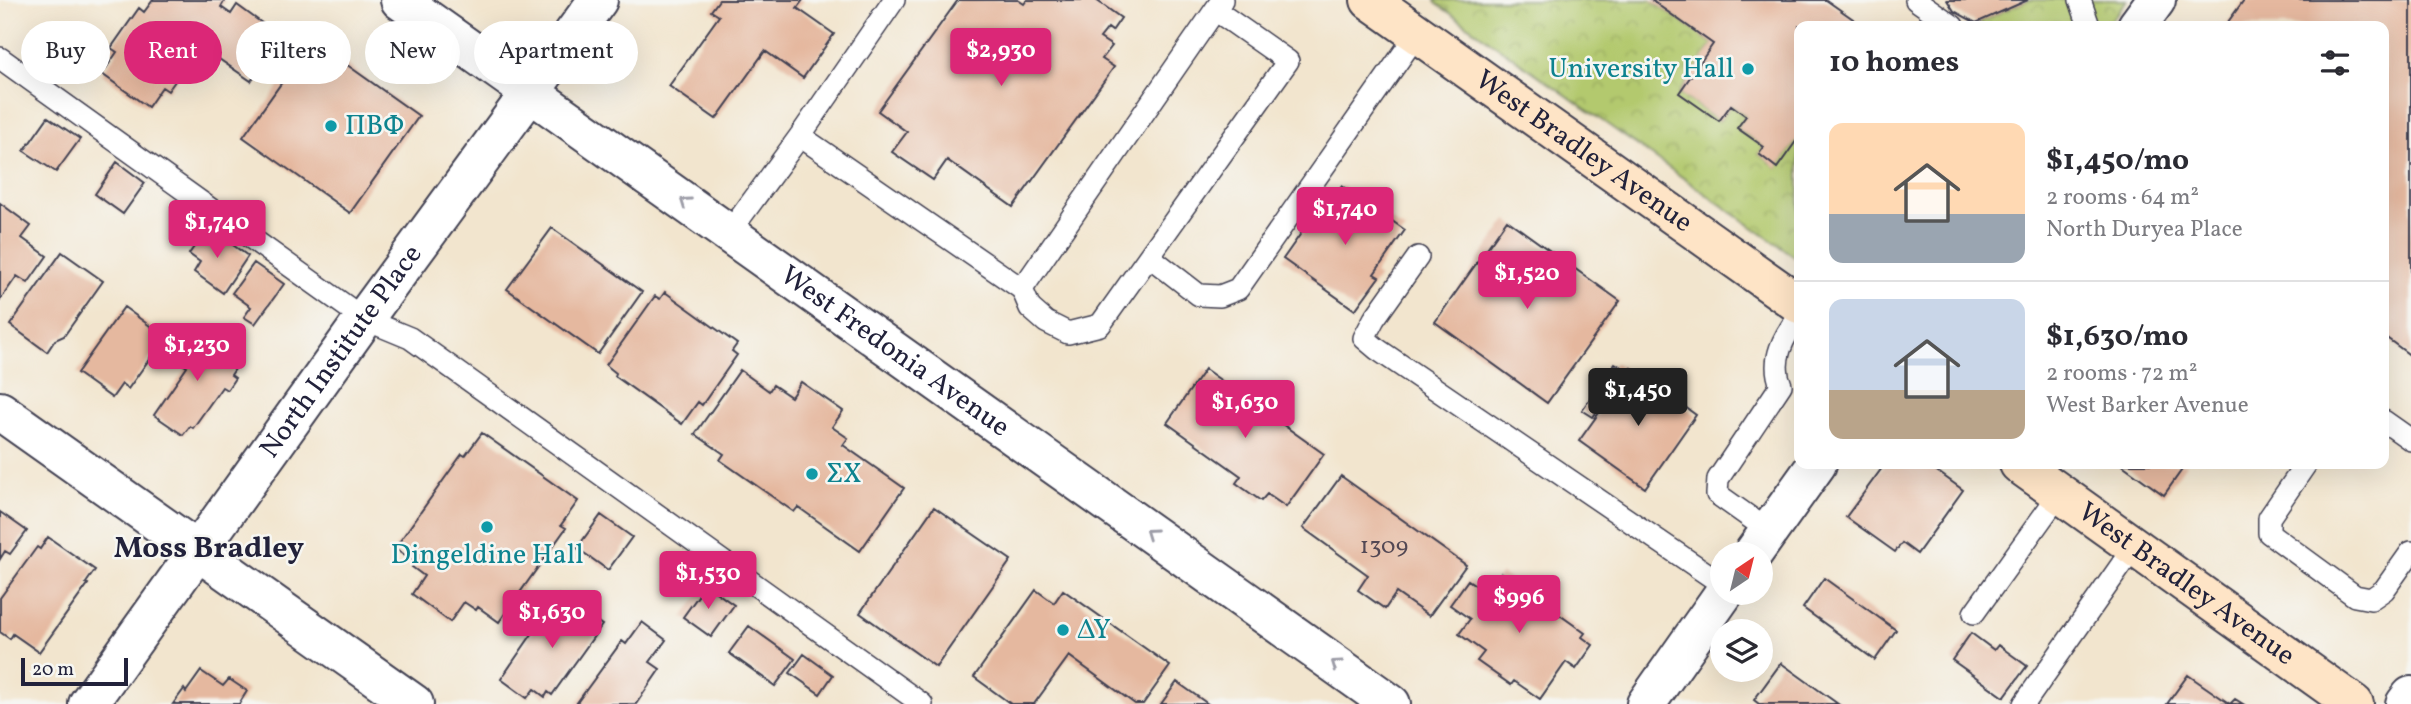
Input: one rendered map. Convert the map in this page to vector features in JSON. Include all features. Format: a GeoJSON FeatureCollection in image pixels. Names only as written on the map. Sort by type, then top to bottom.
{"type":"FeatureCollection","features":[{"type":"Feature","properties":{"kind":"street","name":"West Fredonia Avenue"},"geometry":{"type":"LineString","coordinates":[[400,0],[1391,704]]}},
{"type":"Feature","properties":{"kind":"street","name":"North Institute Place"},"geometry":{"type":"LineString","coordinates":[[88,704],[364,319],[505,128],[528,92],[598,0]]}},
{"type":"Feature","properties":{"kind":"street"},"geometry":{"type":"LineString","coordinates":[[2141,21],[2156,0]]}},
{"type":"Feature","properties":{"kind":"street","name":"West Bradley Avenue"},"geometry":{"type":"LineString","coordinates":[[1383,4],[1417,34],[1794,300]]}},
{"type":"Feature","properties":{"kind":"street"},"geometry":{"type":"LineString","coordinates":[[0,411],[414,704]]}},
{"type":"Feature","properties":{"kind":"street"},"geometry":{"type":"LineString","coordinates":[[1762,542],[1813,469]]}},
{"type":"Feature","properties":{"kind":"street","name":"West Bradley Avenue"},"geometry":{"type":"LineString","coordinates":[[2026,469],[2354,704]]}},
{"type":"Feature","properties":{"kind":"street"},"geometry":{"type":"LineString","coordinates":[[1646,704],[1715,606]]}},
{"type":"Feature","properties":{"kind":"street"},"geometry":{"type":"LineString","coordinates":[[2405,704],[2411,696]]}},
{"type":"Feature","properties":{"kind":"lane"},"geometry":{"type":"LineString","coordinates":[[729,233],[894,0]]}},
{"type":"Feature","properties":{"kind":"lane"},"geometry":{"type":"LineString","coordinates":[[1916,0],[1946,21]]}},
{"type":"Feature","properties":{"kind":"lane"},"geometry":{"type":"LineString","coordinates":[[2080,0],[2087,21]]}},
{"type":"Feature","properties":{"kind":"lane"},"geometry":{"type":"LineString","coordinates":[[800,136],[1021,289],[1030,309],[1046,322],[1068,333],[1100,325],[1288,61],[1219,5],[1021,289]]}},
{"type":"Feature","properties":{"kind":"lane"},"geometry":{"type":"LineString","coordinates":[[1150,257],[1199,295],[1220,296],[1238,289],[1417,34]]}},
{"type":"Feature","properties":{"kind":"lane"},"geometry":{"type":"LineString","coordinates":[[0,58],[364,319],[410,338],[922,704]]}},
{"type":"Feature","properties":{"kind":"lane"},"geometry":{"type":"LineString","coordinates":[[1418,257],[1364,338],[1710,576]]}},
{"type":"Feature","properties":{"kind":"lane"},"geometry":{"type":"LineString","coordinates":[[1760,542],[1717,494],[1718,479],[1782,384],[1776,372],[1783,339],[1794,323]]}},
{"type":"Feature","properties":{"kind":"lane"},"geometry":{"type":"LineString","coordinates":[[2389,425],[2411,440]]}},
{"type":"Feature","properties":{"kind":"lane"},"geometry":{"type":"LineString","coordinates":[[2303,469],[2269,518],[2269,533],[2355,596],[2371,599],[2384,590],[2411,552]]}},
{"type":"Feature","properties":{"kind":"lane"},"geometry":{"type":"LineString","coordinates":[[1974,613],[2060,493]]}},
{"type":"Feature","properties":{"kind":"lane"},"geometry":{"type":"LineString","coordinates":[[2024,704],[2133,547]]}},
{"type":"Feature","properties":{"kind":"green space"},"geometry":{"type":"Polygon","coordinates":[[[1435,0],[1651,0],[1713,44],[1679,93],[1719,121],[1731,105],[1746,116],[1737,128],[1764,147],[1759,154],[1777,167],[1794,144],[1794,256],[1435,0]]]}},
{"type":"Feature","properties":{"kind":"green space"},"geometry":{"type":"Polygon","coordinates":[[[2028,0],[2127,0],[2111,21],[1981,21],[2028,0]]]}},
{"type":"Feature","properties":{"kind":"building"},"geometry":{"type":"Polygon","coordinates":[[[153,0],[225,0],[221,7],[231,14],[237,5],[259,21],[236,21],[236,71],[222,61],[222,21],[130,21],[139,8],[144,12],[153,0]]]}},
{"type":"Feature","properties":{"kind":"building"},"geometry":{"type":"Polygon","coordinates":[[[719,0],[803,0],[797,8],[834,34],[803,78],[765,51],[716,119],[669,86],[719,16],[711,11],[719,0]]]}},
{"type":"Feature","properties":{"kind":"building"},"geometry":{"type":"Polygon","coordinates":[[[958,0],[1018,0],[1024,4],[1027,0],[1096,0],[1121,18],[1112,31],[1108,28],[1100,38],[1112,46],[1102,59],[1114,67],[1013,207],[947,160],[933,180],[892,152],[907,132],[878,111],[958,0]]]}},
{"type":"Feature","properties":{"kind":"building","name":"University Hall"},"geometry":{"type":"Polygon","coordinates":[[[1651,0],[1826,0],[1856,21],[1794,21],[1794,144],[1777,168],[1759,154],[1764,147],[1737,128],[1746,116],[1731,105],[1719,121],[1679,93],[1713,44],[1651,0]]]}},
{"type":"Feature","properties":{"kind":"building"},"geometry":{"type":"Polygon","coordinates":[[[1947,0],[2028,0],[1981,21],[1972,21],[1954,11],[1947,0]]]}},
{"type":"Feature","properties":{"kind":"building"},"geometry":{"type":"Polygon","coordinates":[[[2244,0],[2411,0],[2411,356],[2389,340],[2389,21],[2229,21],[2244,0]]]}},
{"type":"Feature","properties":{"kind":"building"},"geometry":{"type":"Polygon","coordinates":[[[124,29],[124,84],[173,84],[168,91],[162,87],[148,107],[110,80],[110,62],[117,52],[111,48],[124,29]]]}},
{"type":"Feature","properties":{"kind":"building","name":"ΠΒΦ"},"geometry":{"type":"Polygon","coordinates":[[[351,68],[365,78],[365,84],[374,84],[419,116],[350,213],[243,137],[281,84],[351,84],[351,68]]]}},
{"type":"Feature","properties":{"kind":"building"},"geometry":{"type":"Polygon","coordinates":[[[48,117],[80,139],[56,172],[24,151],[48,117]]]}},
{"type":"Feature","properties":{"kind":"building"},"geometry":{"type":"Polygon","coordinates":[[[117,162],[145,183],[123,214],[95,194],[117,162]]]}},
{"type":"Feature","properties":{"kind":"building"},"geometry":{"type":"Polygon","coordinates":[[[1342,186],[1405,230],[1374,274],[1379,277],[1355,310],[1283,259],[1326,198],[1330,202],[1342,186]]]}},
{"type":"Feature","properties":{"kind":"building"},"geometry":{"type":"Polygon","coordinates":[[[0,203],[31,226],[22,238],[47,256],[28,283],[17,276],[0,300],[0,203]]]}},
{"type":"Feature","properties":{"kind":"building"},"geometry":{"type":"Polygon","coordinates":[[[1507,220],[1620,301],[1547,403],[1435,322],[1507,220]]]}},
{"type":"Feature","properties":{"kind":"building"},"geometry":{"type":"Polygon","coordinates":[[[208,227],[248,256],[223,293],[194,272],[200,262],[189,254],[208,227]]]}},
{"type":"Feature","properties":{"kind":"building"},"geometry":{"type":"Polygon","coordinates":[[[552,228],[642,292],[598,354],[507,289],[552,228]]]}},
{"type":"Feature","properties":{"kind":"building"},"geometry":{"type":"Polygon","coordinates":[[[62,252],[103,281],[64,336],[55,340],[47,352],[10,325],[62,252]]]}},
{"type":"Feature","properties":{"kind":"building"},"geometry":{"type":"Polygon","coordinates":[[[254,263],[284,284],[255,324],[244,317],[251,307],[232,293],[254,263]]]}},
{"type":"Feature","properties":{"kind":"building"},"geometry":{"type":"Polygon","coordinates":[[[665,292],[737,344],[732,351],[737,355],[702,405],[698,402],[682,424],[615,376],[616,373],[606,365],[655,296],[660,299],[665,292]]]}},
{"type":"Feature","properties":{"kind":"building"},"geometry":{"type":"Polygon","coordinates":[[[124,307],[165,337],[128,389],[122,384],[112,398],[77,373],[124,307]]]}},
{"type":"Feature","properties":{"kind":"building"},"geometry":{"type":"Polygon","coordinates":[[[202,328],[222,343],[216,350],[237,366],[231,375],[235,378],[227,390],[222,387],[193,428],[190,426],[183,435],[154,415],[187,367],[178,361],[202,328]]]}},
{"type":"Feature","properties":{"kind":"building"},"geometry":{"type":"Polygon","coordinates":[[[1615,363],[1626,370],[1593,417],[1582,410],[1615,363]]]}},
{"type":"Feature","properties":{"kind":"building"},"geometry":{"type":"Polygon","coordinates":[[[1631,368],[1696,415],[1645,488],[1579,441],[1631,368]]]}},
{"type":"Feature","properties":{"kind":"building"},"geometry":{"type":"Polygon","coordinates":[[[1205,369],[1324,454],[1286,507],[1267,494],[1261,501],[1236,483],[1241,476],[1167,423],[1205,369]]]}},
{"type":"Feature","properties":{"kind":"building","name":"ΣΧ"},"geometry":{"type":"Polygon","coordinates":[[[740,370],[769,391],[773,385],[791,397],[801,382],[843,411],[832,427],[848,438],[843,445],[904,488],[860,551],[798,507],[794,512],[720,460],[724,454],[695,434],[740,370]]]}},
{"type":"Feature","properties":{"kind":"building","name":"Dingeldine Hall"},"geometry":{"type":"Polygon","coordinates":[[[482,433],[578,501],[561,525],[566,528],[499,622],[478,607],[476,610],[464,602],[450,622],[412,594],[424,576],[412,567],[415,562],[395,548],[462,454],[465,456],[482,433]]]}},
{"type":"Feature","properties":{"kind":"building"},"geometry":{"type":"Polygon","coordinates":[[[1881,469],[1934,469],[1963,490],[1917,554],[1902,543],[1895,552],[1846,517],[1881,469]]]}},
{"type":"Feature","properties":{"kind":"building"},"geometry":{"type":"Polygon","coordinates":[[[2128,469],[2182,469],[2164,495],[2128,469]]]}},
{"type":"Feature","properties":{"kind":"building"},"geometry":{"type":"Polygon","coordinates":[[[1341,476],[1466,565],[1429,616],[1396,593],[1385,609],[1358,590],[1368,575],[1303,528],[1341,476]]]}},
{"type":"Feature","properties":{"kind":"building"},"geometry":{"type":"Polygon","coordinates":[[[934,507],[1011,560],[936,667],[860,613],[934,507]]]}},
{"type":"Feature","properties":{"kind":"building"},"geometry":{"type":"Polygon","coordinates":[[[0,512],[27,531],[10,554],[5,551],[0,559],[0,512]]]}},
{"type":"Feature","properties":{"kind":"building"},"geometry":{"type":"Polygon","coordinates":[[[601,515],[632,537],[608,570],[577,548],[601,515]]]}},
{"type":"Feature","properties":{"kind":"building"},"geometry":{"type":"Polygon","coordinates":[[[48,537],[95,570],[86,583],[88,584],[39,652],[13,634],[10,639],[0,632],[0,598],[37,547],[40,549],[48,537]]]}},
{"type":"Feature","properties":{"kind":"building"},"geometry":{"type":"Polygon","coordinates":[[[1501,573],[1585,633],[1582,637],[1593,645],[1576,669],[1566,662],[1540,699],[1514,681],[1511,685],[1477,661],[1484,652],[1459,634],[1470,619],[1450,605],[1468,580],[1487,593],[1501,573]]]}},
{"type":"Feature","properties":{"kind":"building"},"geometry":{"type":"Polygon","coordinates":[[[1824,578],[1896,630],[1875,660],[1803,608],[1824,578]]]}},
{"type":"Feature","properties":{"kind":"building"},"geometry":{"type":"Polygon","coordinates":[[[706,585],[734,605],[711,637],[683,617],[706,585]]]}},
{"type":"Feature","properties":{"kind":"building","name":"ΔΥ"},"geometry":{"type":"Polygon","coordinates":[[[1036,590],[1054,603],[1063,590],[1170,666],[1143,704],[1135,704],[1069,656],[1034,704],[1011,704],[974,677],[1036,590]]]}},
{"type":"Feature","properties":{"kind":"building"},"geometry":{"type":"Polygon","coordinates":[[[559,595],[602,625],[552,695],[548,692],[545,697],[534,689],[527,698],[501,679],[559,595]]]}},
{"type":"Feature","properties":{"kind":"building"},"geometry":{"type":"Polygon","coordinates":[[[642,622],[666,640],[650,662],[660,669],[636,704],[576,704],[622,641],[626,644],[642,622]]]}},
{"type":"Feature","properties":{"kind":"building"},"geometry":{"type":"Polygon","coordinates":[[[749,626],[795,659],[775,686],[729,653],[749,626]]]}},
{"type":"Feature","properties":{"kind":"building"},"geometry":{"type":"Polygon","coordinates":[[[1971,633],[1994,650],[1998,645],[2027,666],[2004,697],[1952,660],[1971,633]]]}},
{"type":"Feature","properties":{"kind":"building"},"geometry":{"type":"Polygon","coordinates":[[[804,654],[833,675],[820,694],[790,673],[804,654]]]}},
{"type":"Feature","properties":{"kind":"building"},"geometry":{"type":"Polygon","coordinates":[[[1781,663],[1838,704],[1759,704],[1754,700],[1767,682],[1773,682],[1773,674],[1781,663]]]}},
{"type":"Feature","properties":{"kind":"building"},"geometry":{"type":"Polygon","coordinates":[[[201,671],[223,686],[229,679],[247,691],[239,704],[173,704],[184,689],[186,692],[201,671]]]}},
{"type":"Feature","properties":{"kind":"building"},"geometry":{"type":"Polygon","coordinates":[[[2188,675],[2230,704],[2167,704],[2188,675]]]}},
{"type":"Feature","properties":{"kind":"building"},"geometry":{"type":"Polygon","coordinates":[[[1177,682],[1208,704],[1161,704],[1177,682]]]}},
{"type":"Feature","properties":{"kind":"building"},"geometry":{"type":"Polygon","coordinates":[[[2235,699],[2243,704],[2230,704],[2235,699]]]}},
{"type":"Feature","properties":{"kind":"place","name":"University Hall"},"geometry":{"type":"Point","coordinates":[1748,69]}},
{"type":"Feature","properties":{"kind":"place","name":"ΠΒΦ"},"geometry":{"type":"Point","coordinates":[331,126]}},
{"type":"Feature","properties":{"kind":"place","name":"ΣΧ"},"geometry":{"type":"Point","coordinates":[812,474]}},
{"type":"Feature","properties":{"kind":"place","name":"Dingeldine Hall"},"geometry":{"type":"Point","coordinates":[487,527]}},
{"type":"Feature","properties":{"kind":"place","name":"ΔΥ"},"geometry":{"type":"Point","coordinates":[1063,630]}},
{"type":"Feature","properties":{"kind":"district","name":"Moss Bradley"},"geometry":{"type":"Point","coordinates":[209,549]}}]}
